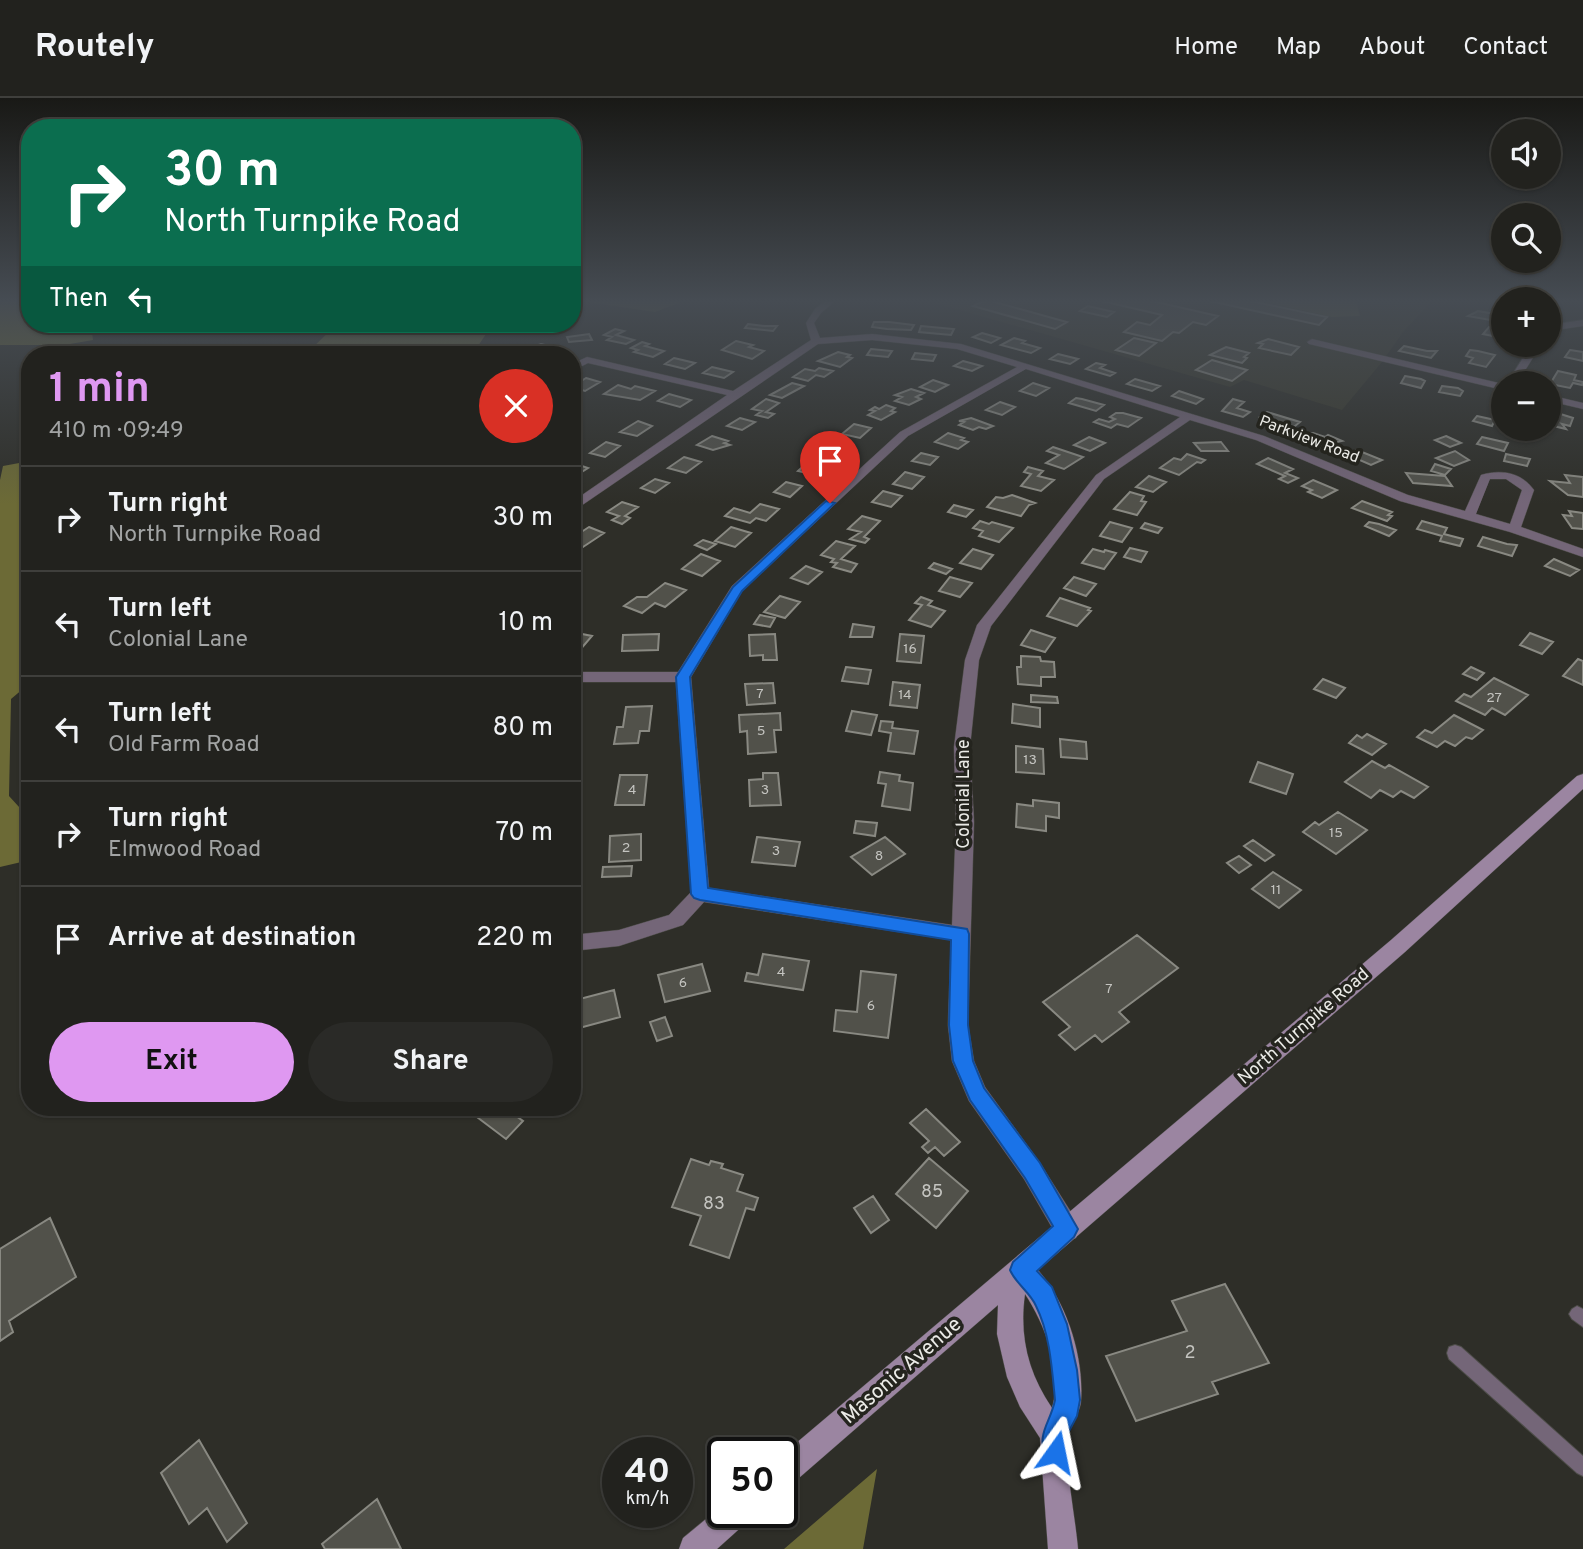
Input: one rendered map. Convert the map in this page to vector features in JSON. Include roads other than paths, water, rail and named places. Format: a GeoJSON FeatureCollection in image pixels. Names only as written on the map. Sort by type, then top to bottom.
{"type":"FeatureCollection","features":[{"type":"Feature","properties":{"kind":"main road","name":"North Turnpike Road"},"geometry":{"type":"LineString","coordinates":[[1021,1270],[1398,946],[1583,780]]}},
{"type":"Feature","properties":{"kind":"main road"},"geometry":{"type":"LineString","coordinates":[[1054,1433],[1065,1416],[1067,1400],[1055,1324],[1044,1295],[1021,1270],[1013,1286],[1009,1308],[1015,1359],[1026,1394],[1038,1415],[1054,1433],[1063,1549]]}},
{"type":"Feature","properties":{"kind":"main road","name":"Masonic Avenue"},"geometry":{"type":"LineString","coordinates":[[798,1460],[1021,1270]]}},
{"type":"Feature","properties":{"kind":"main road"},"geometry":{"type":"LineString","coordinates":[[694,1549],[718,1528]]}},
{"type":"Feature","properties":{"kind":"street"},"geometry":{"type":"LineString","coordinates":[[625,369],[735,394]]}},
{"type":"Feature","properties":{"kind":"street","name":"Parkview Road"},"geometry":{"type":"LineString","coordinates":[[581,503],[774,369]]}},
{"type":"Feature","properties":{"kind":"street"},"geometry":{"type":"LineString","coordinates":[[581,942],[619,938],[676,920],[700,894],[683,677],[737,589],[904,435],[1020,369]]}},
{"type":"Feature","properties":{"kind":"street","name":"Parkview Road"},"geometry":{"type":"LineString","coordinates":[[1034,369],[1261,438],[1404,498],[1514,529],[1583,554]]}},
{"type":"Feature","properties":{"kind":"street"},"geometry":{"type":"LineString","coordinates":[[1425,369],[1491,384]]}},
{"type":"Feature","properties":{"kind":"street"},"geometry":{"type":"LineString","coordinates":[[1561,401],[1583,406]]}},
{"type":"Feature","properties":{"kind":"street","name":"Colonial Lane"},"geometry":{"type":"LineString","coordinates":[[1067,1229],[1032,1171],[977,1094],[963,1061],[958,1025],[965,822],[962,747],[972,660],[984,625],[1100,477],[1187,417]]}},
{"type":"Feature","properties":{"kind":"street"},"geometry":{"type":"LineString","coordinates":[[1469,517],[1485,477],[1492,475],[1513,478],[1524,483],[1528,490],[1514,529]]}},
{"type":"Feature","properties":{"kind":"street"},"geometry":{"type":"LineString","coordinates":[[581,677],[683,677]]}},
{"type":"Feature","properties":{"kind":"street"},"geometry":{"type":"LineString","coordinates":[[700,894],[960,934]]}},
{"type":"Feature","properties":{"kind":"lane"},"geometry":{"type":"LineString","coordinates":[[1455,1353],[1583,1467]]}}]}
